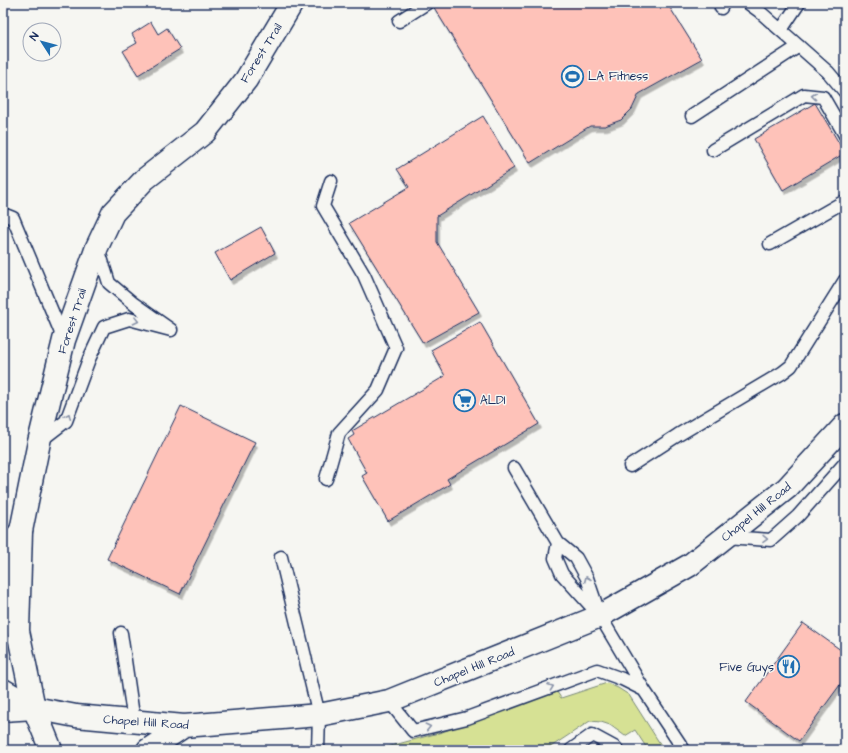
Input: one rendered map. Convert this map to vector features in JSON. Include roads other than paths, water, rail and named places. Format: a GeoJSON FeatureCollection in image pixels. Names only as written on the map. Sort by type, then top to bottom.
{"type":"FeatureCollection","features":[{"type":"Feature","properties":{"kind":"main road","name":"Forest Trail"},"geometry":{"type":"LineString","coordinates":[[51,750],[34,708],[18,631],[21,531],[64,340],[97,246],[113,213],[145,179],[205,132],[246,80],[292,3]]}},
{"type":"Feature","properties":{"kind":"main road","name":"Chapel Hill Road"},"geometry":{"type":"LineString","coordinates":[[3,710],[34,708],[76,716],[184,726],[319,715],[389,701],[600,616],[690,565],[787,488],[845,425]]}},
{"type":"Feature","properties":{"kind":"main road"},"geometry":{"type":"LineString","coordinates":[[3,622],[6,549],[21,531]]}},
{"type":"Feature","properties":{"kind":"main road","name":"Chapel Hill Road"},"geometry":{"type":"LineString","coordinates":[[3,690],[34,708]]}},
{"type":"Feature","properties":{"kind":"main road"},"geometry":{"type":"LineString","coordinates":[[148,750],[184,726]]}},
{"type":"Feature","properties":{"kind":"lane"},"geometry":{"type":"LineString","coordinates":[[399,21],[427,3]]}},
{"type":"Feature","properties":{"kind":"lane"},"geometry":{"type":"LineString","coordinates":[[748,3],[828,72],[845,92]]}},
{"type":"Feature","properties":{"kind":"lane"},"geometry":{"type":"LineString","coordinates":[[781,30],[799,3]]}},
{"type":"Feature","properties":{"kind":"lane"},"geometry":{"type":"LineString","coordinates":[[692,116],[799,46]]}},
{"type":"Feature","properties":{"kind":"lane"},"geometry":{"type":"LineString","coordinates":[[713,150],[804,95],[823,97],[845,135]]}},
{"type":"Feature","properties":{"kind":"lane"},"geometry":{"type":"LineString","coordinates":[[326,479],[339,433],[378,390],[396,348],[364,275],[323,206],[331,181]]}},
{"type":"Feature","properties":{"kind":"lane"},"geometry":{"type":"LineString","coordinates":[[770,244],[845,201]]}},
{"type":"Feature","properties":{"kind":"lane"},"geometry":{"type":"LineString","coordinates":[[3,214],[13,218],[64,340]]}},
{"type":"Feature","properties":{"kind":"lane"},"geometry":{"type":"LineString","coordinates":[[40,442],[66,421],[89,359],[104,327],[129,319],[171,330],[134,304],[109,283],[97,246]]}},
{"type":"Feature","properties":{"kind":"lane"},"geometry":{"type":"LineString","coordinates":[[630,466],[791,366],[845,280]]}},
{"type":"Feature","properties":{"kind":"lane"},"geometry":{"type":"LineString","coordinates":[[726,537],[771,540],[798,516],[845,463]]}},
{"type":"Feature","properties":{"kind":"lane"},"geometry":{"type":"LineString","coordinates":[[514,468],[558,543],[576,558],[587,578],[600,616]]}},
{"type":"Feature","properties":{"kind":"lane"},"geometry":{"type":"LineString","coordinates":[[558,543],[555,558],[562,574],[600,616],[644,690],[684,750]]}},
{"type":"Feature","properties":{"kind":"lane"},"geometry":{"type":"LineString","coordinates":[[281,557],[319,715],[318,750]]}},
{"type":"Feature","properties":{"kind":"lane"},"geometry":{"type":"LineString","coordinates":[[121,633],[134,722]]}},
{"type":"Feature","properties":{"kind":"lane"},"geometry":{"type":"LineString","coordinates":[[389,701],[413,731],[467,718],[597,670],[622,679],[644,690]]}},
{"type":"Feature","properties":{"kind":"lane"},"geometry":{"type":"LineString","coordinates":[[571,750],[592,735],[618,750]]}},
{"type":"Feature","properties":{"kind":"place","name":"LA Fitness"},"geometry":{"type":"Point","coordinates":[573,76]}},
{"type":"Feature","properties":{"kind":"place","name":"ALDI"},"geometry":{"type":"Point","coordinates":[464,400]}},
{"type":"Feature","properties":{"kind":"place","name":"Five Guys"},"geometry":{"type":"Point","coordinates":[789,667]}}]}
